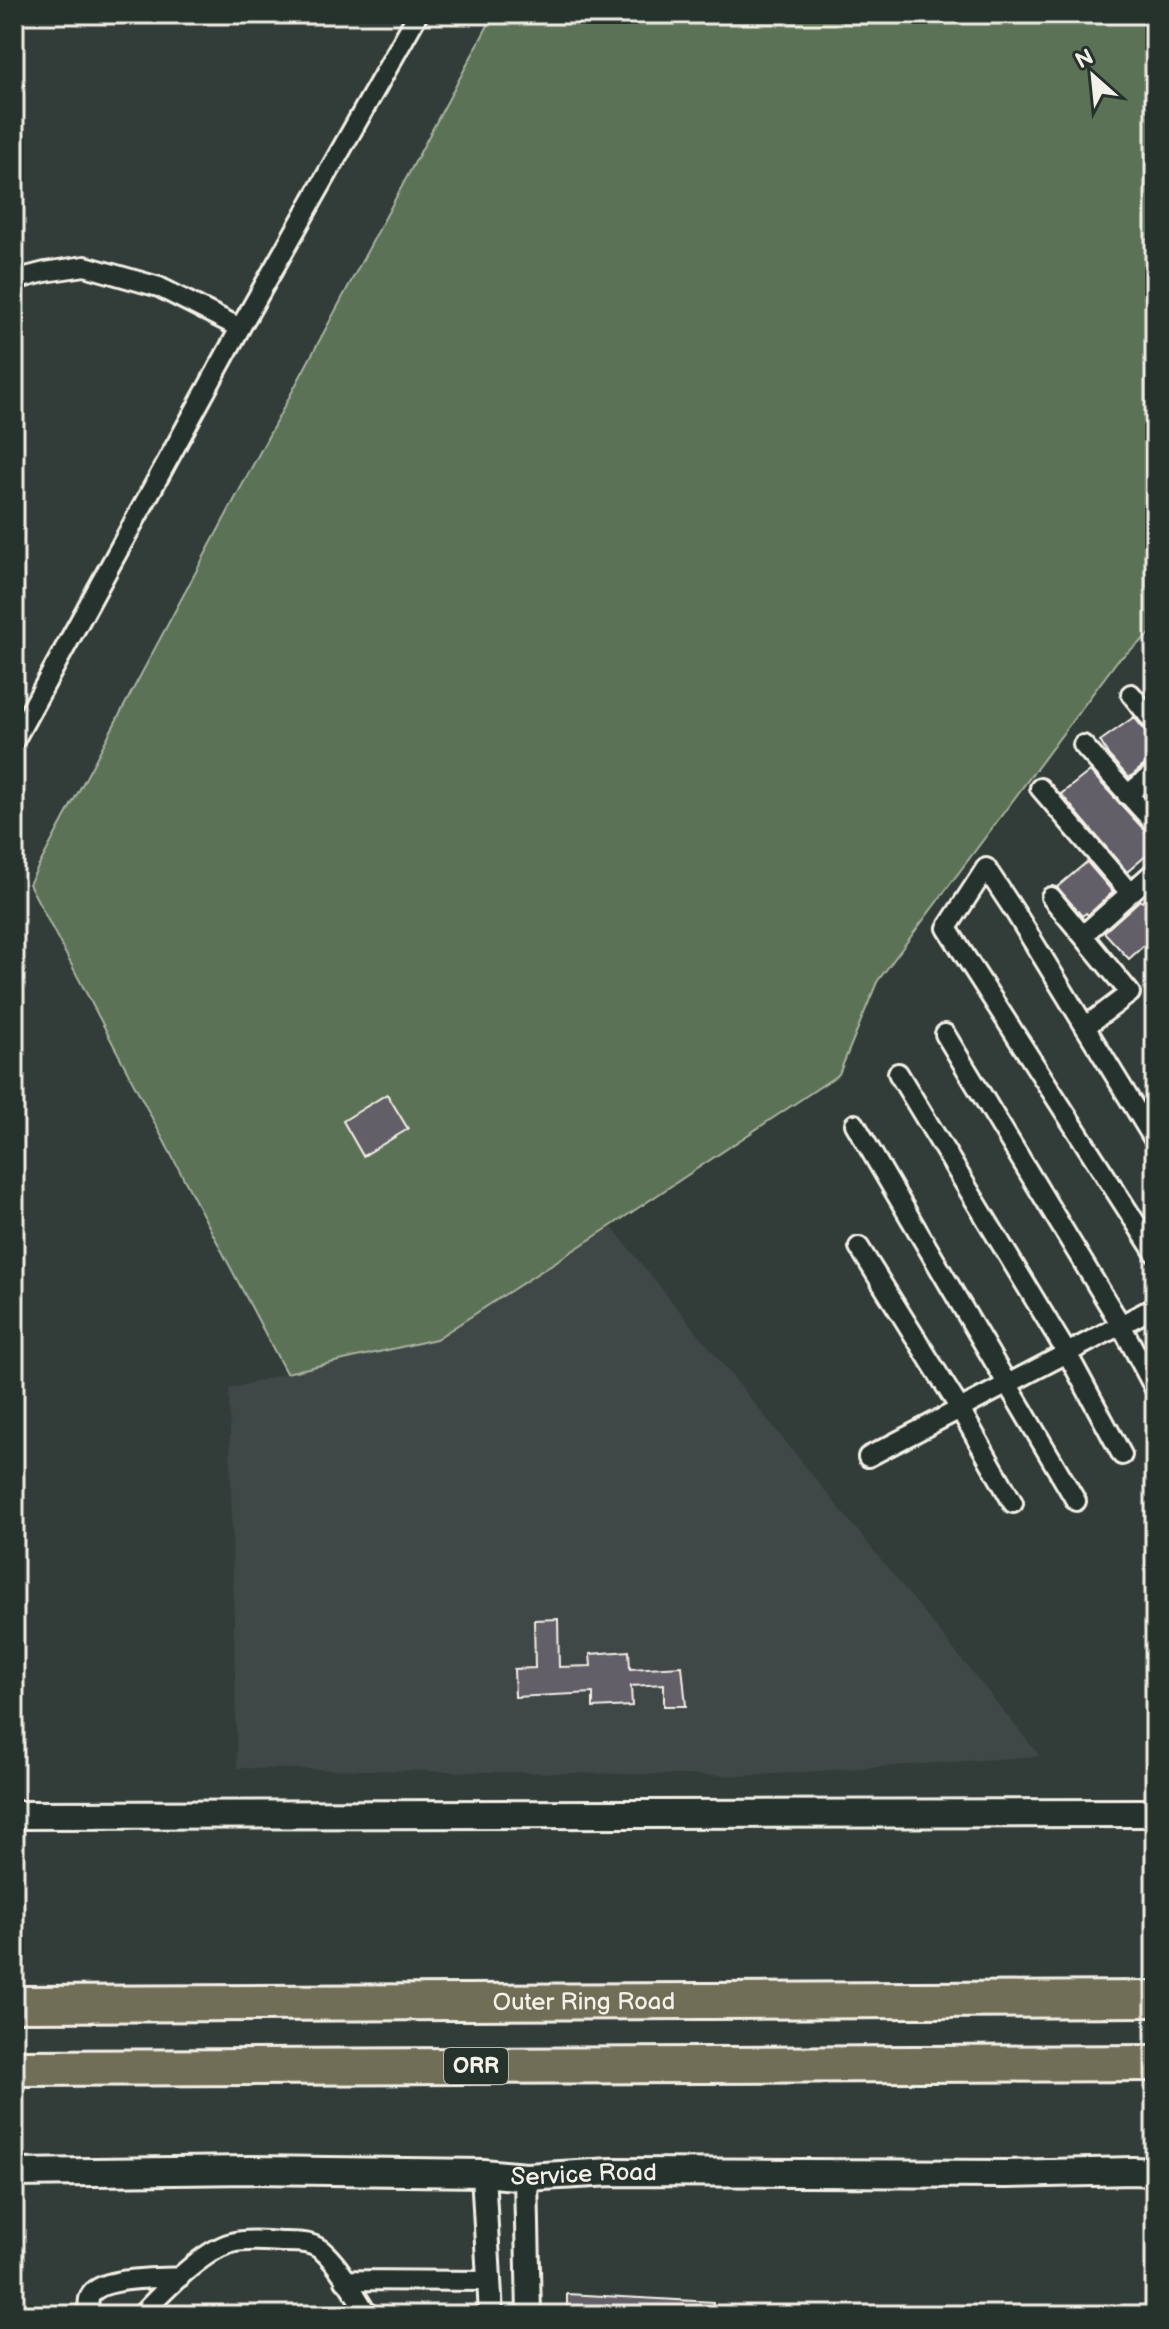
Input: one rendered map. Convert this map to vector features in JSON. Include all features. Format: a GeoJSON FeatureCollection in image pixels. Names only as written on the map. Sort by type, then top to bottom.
{"type":"FeatureCollection","features":[{"type":"Feature","properties":{"kind":"highway","name":"Outer Ring Road"},"geometry":{"type":"LineString","coordinates":[[14,2004],[1155,1999]]}},
{"type":"Feature","properties":{"kind":"highway","name":"ORR"},"geometry":{"type":"LineString","coordinates":[[14,2068],[1155,2063]]}},
{"type":"Feature","properties":{"kind":"main road"},"geometry":{"type":"LineString","coordinates":[[14,1815],[1155,1813]]}},
{"type":"Feature","properties":{"kind":"main road","name":"Service Road"},"geometry":{"type":"LineString","coordinates":[[14,2173],[252,2170],[483,2173],[526,2177],[612,2172],[1155,2172]]}},
{"type":"Feature","properties":{"kind":"street"},"geometry":{"type":"LineString","coordinates":[[14,741],[240,328],[418,14]]}},
{"type":"Feature","properties":{"kind":"street"},"geometry":{"type":"LineString","coordinates":[[14,280],[85,266],[159,287],[240,328]]}},
{"type":"Feature","properties":{"kind":"street"},"geometry":{"type":"LineString","coordinates":[[1131,694],[1155,724]]}},
{"type":"Feature","properties":{"kind":"street"},"geometry":{"type":"LineString","coordinates":[[1083,745],[1155,824]]}},
{"type":"Feature","properties":{"kind":"street"},"geometry":{"type":"LineString","coordinates":[[1127,795],[1155,772]]}},
{"type":"Feature","properties":{"kind":"street"},"geometry":{"type":"LineString","coordinates":[[1040,788],[1130,893]]}},
{"type":"Feature","properties":{"kind":"street"},"geometry":{"type":"LineString","coordinates":[[1155,1141],[986,868],[947,928],[1155,1253]]}},
{"type":"Feature","properties":{"kind":"street"},"geometry":{"type":"LineString","coordinates":[[1083,935],[1155,871]]}},
{"type":"Feature","properties":{"kind":"street"},"geometry":{"type":"LineString","coordinates":[[1051,897],[1130,993],[1085,1027]]}},
{"type":"Feature","properties":{"kind":"street"},"geometry":{"type":"LineString","coordinates":[[945,1034],[1121,1325],[1155,1389]]}},
{"type":"Feature","properties":{"kind":"street"},"geometry":{"type":"LineString","coordinates":[[898,1073],[1067,1353],[1122,1455]]}},
{"type":"Feature","properties":{"kind":"street"},"geometry":{"type":"LineString","coordinates":[[855,1124],[1076,1501]]}},
{"type":"Feature","properties":{"kind":"street"},"geometry":{"type":"LineString","coordinates":[[859,1247],[960,1409],[1013,1503]]}},
{"type":"Feature","properties":{"kind":"street"},"geometry":{"type":"LineString","coordinates":[[868,1457],[1155,1307]]}},
{"type":"Feature","properties":{"kind":"street"},"geometry":{"type":"LineString","coordinates":[[483,2173],[491,2315]]}},
{"type":"Feature","properties":{"kind":"street"},"geometry":{"type":"LineString","coordinates":[[526,2177],[529,2315]]}},
{"type":"Feature","properties":{"kind":"street"},"geometry":{"type":"LineString","coordinates":[[141,2315],[180,2277],[213,2251],[233,2242],[244,2241],[315,2245],[326,2253],[368,2315]]}},
{"type":"Feature","properties":{"kind":"street"},"geometry":{"type":"LineString","coordinates":[[89,2315],[91,2294],[102,2285],[180,2277]]}},
{"type":"Feature","properties":{"kind":"street"},"geometry":{"type":"LineString","coordinates":[[345,2280],[489,2281]]}},
{"type":"Feature","properties":{"kind":"shaded area"},"geometry":{"type":"Polygon","coordinates":[[[611,1226],[1040,1756],[746,1776],[237,1768],[229,1389],[436,1339],[611,1226]]]}},
{"type":"Feature","properties":{"kind":"green space"},"geometry":{"type":"Polygon","coordinates":[[[494,14],[1155,14],[1155,630],[1117,661],[877,982],[839,1074],[436,1339],[286,1373],[29,884],[494,14]]]}},
{"type":"Feature","properties":{"kind":"building"},"geometry":{"type":"Polygon","coordinates":[[[1134,717],[1146,732],[1155,736],[1155,760],[1129,778],[1100,741],[1134,717]]]}},
{"type":"Feature","properties":{"kind":"building"},"geometry":{"type":"Polygon","coordinates":[[[1090,771],[1146,832],[1155,836],[1155,848],[1127,872],[1061,794],[1090,771]]]}},
{"type":"Feature","properties":{"kind":"building"},"geometry":{"type":"Polygon","coordinates":[[[1087,862],[1113,892],[1088,915],[1082,916],[1057,887],[1087,862]]]}},
{"type":"Feature","properties":{"kind":"building"},"geometry":{"type":"Polygon","coordinates":[[[1155,891],[1155,935],[1129,959],[1104,932],[1155,891]]]}},
{"type":"Feature","properties":{"kind":"building"},"geometry":{"type":"Polygon","coordinates":[[[387,1094],[408,1129],[363,1156],[343,1121],[387,1094]]]}},
{"type":"Feature","properties":{"kind":"building"},"geometry":{"type":"Polygon","coordinates":[[[558,1619],[559,1667],[591,1666],[590,1654],[629,1651],[630,1669],[682,1666],[686,1706],[664,1706],[664,1684],[631,1686],[632,1706],[593,1708],[593,1693],[515,1697],[514,1669],[535,1668],[534,1620],[558,1619]]]}},
{"type":"Feature","properties":{"kind":"building"},"geometry":{"type":"Polygon","coordinates":[[[567,2294],[713,2302],[712,2315],[567,2315],[567,2294]]]}}]}
